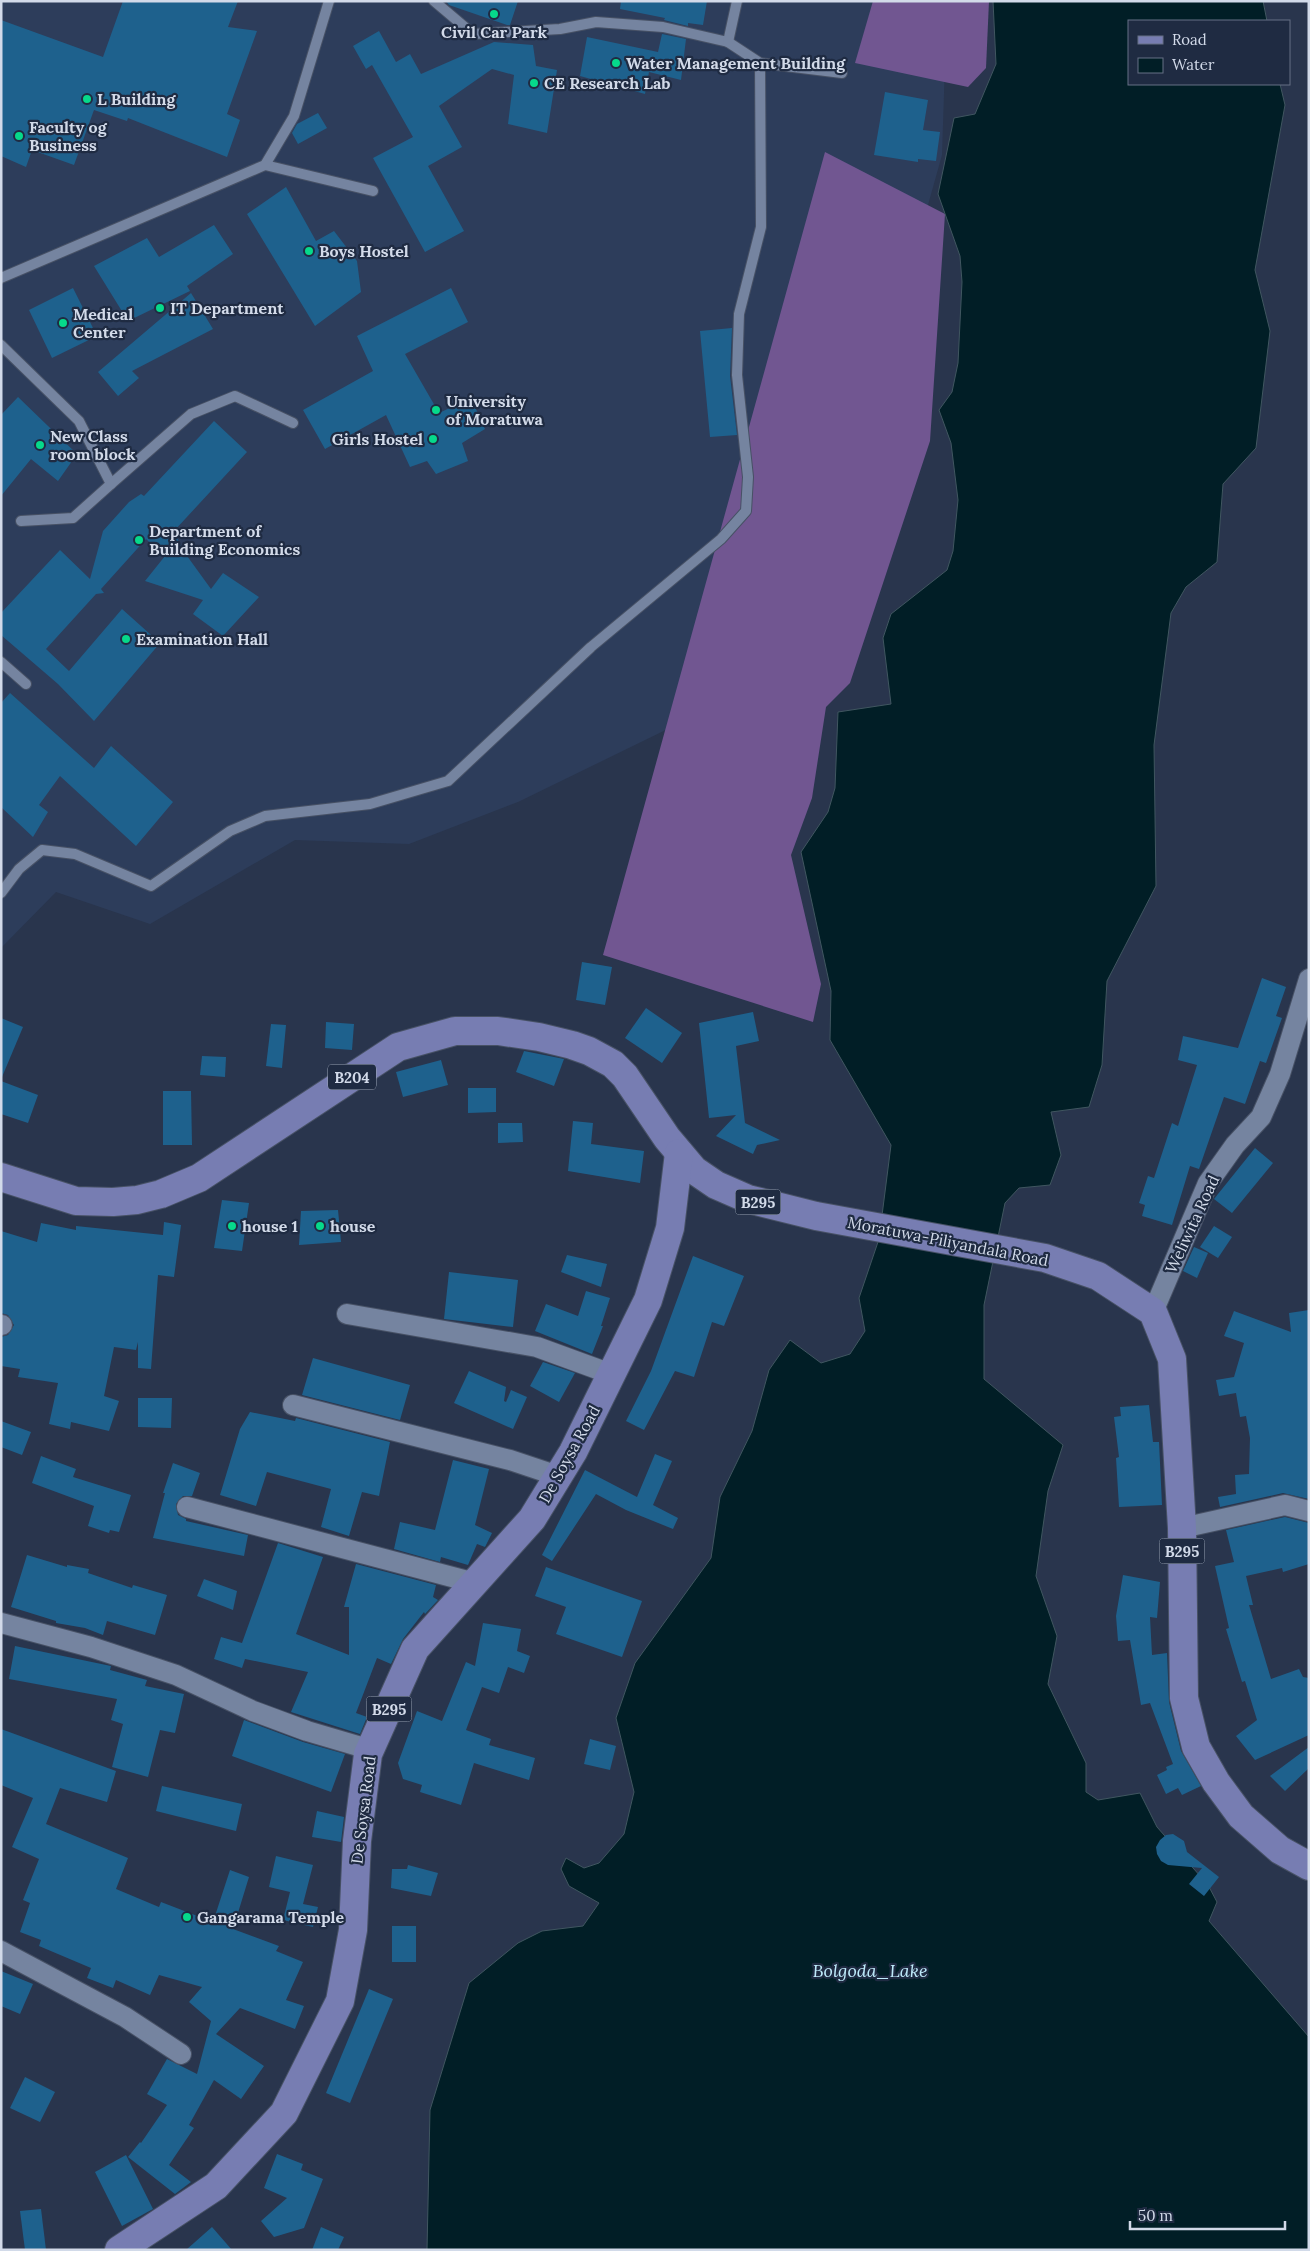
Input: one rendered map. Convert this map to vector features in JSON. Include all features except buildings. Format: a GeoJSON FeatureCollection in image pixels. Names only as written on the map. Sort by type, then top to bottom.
{"type":"FeatureCollection","features":[{"type":"Feature","properties":{"kind":"main road","name":"B204"},"geometry":{"type":"LineString","coordinates":[[1,1177],[76,1201],[113,1202],[137,1200],[161,1194],[199,1178],[398,1047],[455,1031],[474,1030],[548,1039],[589,1051],[613,1064],[625,1076],[647,1105],[679,1153]]}},
{"type":"Feature","properties":{"kind":"main road","name":"Moratuwa-Piliyandala Road"},"geometry":{"type":"LineString","coordinates":[[679,1153],[694,1170],[716,1185],[748,1199],[816,1216],[1045,1258],[1098,1276],[1153,1312]]}},
{"type":"Feature","properties":{"kind":"main road","name":"De Soysa Road"},"geometry":{"type":"LineString","coordinates":[[119,2250],[216,2186],[284,2113],[340,2001],[352,1930],[358,1841],[368,1754],[415,1649],[532,1519],[573,1452],[648,1300],[670,1228],[679,1153]]}},
{"type":"Feature","properties":{"kind":"main road","name":"B295"},"geometry":{"type":"LineString","coordinates":[[1153,1312],[1172,1359],[1182,1528],[1184,1698],[1196,1747],[1216,1782],[1242,1816],[1280,1850],[1309,1866]]}},
{"type":"Feature","properties":{"kind":"street","name":"Weliwita Road"},"geometry":{"type":"LineString","coordinates":[[1153,1312],[1208,1183],[1235,1145],[1261,1117],[1280,1074],[1309,979]]}},
{"type":"Feature","properties":{"kind":"street"},"geometry":{"type":"LineString","coordinates":[[346,1314],[528,1345],[611,1374]]}},
{"type":"Feature","properties":{"kind":"street"},"geometry":{"type":"LineString","coordinates":[[293,1405],[510,1460],[558,1476]]}},
{"type":"Feature","properties":{"kind":"street"},"geometry":{"type":"LineString","coordinates":[[1182,1528],[1285,1505],[1309,1511]]}},
{"type":"Feature","properties":{"kind":"street"},"geometry":{"type":"LineString","coordinates":[[187,1507],[475,1583]]}},
{"type":"Feature","properties":{"kind":"street"},"geometry":{"type":"LineString","coordinates":[[1,1623],[91,1647],[176,1675],[254,1711],[307,1731],[358,1746],[368,1754]]}},
{"type":"Feature","properties":{"kind":"street"},"geometry":{"type":"LineString","coordinates":[[1,1951],[125,2017],[181,2054]]}},
{"type":"Feature","properties":{"kind":"lane"},"geometry":{"type":"LineString","coordinates":[[3,276],[265,165],[294,116],[329,1]]}},
{"type":"Feature","properties":{"kind":"lane"},"geometry":{"type":"LineString","coordinates":[[434,1],[473,34],[560,29],[596,22],[663,28],[728,42],[760,63],[842,73]]}},
{"type":"Feature","properties":{"kind":"lane"},"geometry":{"type":"LineString","coordinates":[[728,42],[737,1]]}},
{"type":"Feature","properties":{"kind":"lane"},"geometry":{"type":"LineString","coordinates":[[1,893],[18,869],[42,850],[75,854],[151,886],[230,831],[265,816],[370,804],[448,780],[591,647],[721,539],[746,511],[748,477],[736,375],[739,314],[761,227],[760,63]]}},
{"type":"Feature","properties":{"kind":"lane"},"geometry":{"type":"LineString","coordinates":[[265,165],[373,191]]}},
{"type":"Feature","properties":{"kind":"lane"},"geometry":{"type":"LineString","coordinates":[[1,345],[78,421],[111,484]]}},
{"type":"Feature","properties":{"kind":"lane"},"geometry":{"type":"LineString","coordinates":[[21,521],[73,518],[191,414],[235,396],[293,423]]}},
{"type":"Feature","properties":{"kind":"lane"},"geometry":{"type":"LineString","coordinates":[[1,662],[26,684]]}},
{"type":"Feature","properties":{"kind":"shaded area","name":"University of Moratuwa"},"geometry":{"type":"Polygon","coordinates":[[[1,1],[947,1],[942,155],[799,665],[518,802],[409,844],[295,840],[150,924],[56,892],[1,948],[1,1]]]}},
{"type":"Feature","properties":{"kind":"shaded area"},"geometry":{"type":"Polygon","coordinates":[[[873,1],[989,1],[986,68],[968,87],[855,63],[873,1]]]}},
{"type":"Feature","properties":{"kind":"shaded area"},"geometry":{"type":"Polygon","coordinates":[[[825,152],[945,214],[930,441],[850,683],[826,707],[812,798],[791,855],[821,984],[813,1022],[603,955],[825,152]]]}},
{"type":"Feature","properties":{"kind":"water","name":"Bolgoda_Lake"},"geometry":{"type":"Polygon","coordinates":[[[993,1],[1263,1],[1267,20],[1128,20],[1128,85],[1280,85],[1285,105],[1255,270],[1270,331],[1256,448],[1223,484],[1217,562],[1186,587],[1171,613],[1154,745],[1156,886],[1107,981],[1102,1065],[1089,1107],[1051,1112],[1061,1155],[1050,1185],[1019,1188],[1005,1203],[984,1305],[984,1379],[1063,1445],[1048,1491],[1036,1576],[1057,1636],[1048,1684],[1086,1763],[1086,1792],[1098,1800],[1140,1793],[1157,1827],[1208,1885],[1217,1902],[1209,1921],[1309,2037],[1309,2250],[427,2250],[430,2110],[469,1983],[518,1943],[542,1931],[583,1926],[599,1903],[569,1886],[561,1869],[566,1858],[584,1868],[599,1863],[624,1834],[634,1792],[616,1718],[635,1663],[711,1558],[720,1497],[752,1431],[769,1370],[790,1340],[821,1363],[850,1354],[865,1331],[859,1298],[879,1239],[891,1145],[830,1040],[831,991],[801,852],[828,812],[835,788],[838,712],[891,704],[883,638],[891,614],[947,570],[953,551],[958,500],[951,443],[939,410],[952,392],[958,363],[962,282],[960,256],[938,194],[954,118],[975,114],[996,64],[993,1]]]}},
{"type":"Feature","properties":{"kind":"place","name":"Civil Car Park"},"geometry":{"type":"Point","coordinates":[494,14]}},
{"type":"Feature","properties":{"kind":"place","name":"Water Management Building"},"geometry":{"type":"Point","coordinates":[616,63]}},
{"type":"Feature","properties":{"kind":"place","name":"CE Research Lab"},"geometry":{"type":"Point","coordinates":[534,83]}},
{"type":"Feature","properties":{"kind":"place","name":"L Building"},"geometry":{"type":"Point","coordinates":[87,99]}},
{"type":"Feature","properties":{"kind":"place","name":"Faculty og Business"},"geometry":{"type":"Point","coordinates":[19,136]}},
{"type":"Feature","properties":{"kind":"place","name":"Boys Hostel"},"geometry":{"type":"Point","coordinates":[309,251]}},
{"type":"Feature","properties":{"kind":"place","name":"IT Department"},"geometry":{"type":"Point","coordinates":[160,308]}},
{"type":"Feature","properties":{"kind":"place","name":"Medical Center"},"geometry":{"type":"Point","coordinates":[63,323]}},
{"type":"Feature","properties":{"kind":"place","name":"University of Moratuwa"},"geometry":{"type":"Point","coordinates":[436,410]}},
{"type":"Feature","properties":{"kind":"place","name":"Girls Hostel"},"geometry":{"type":"Point","coordinates":[433,439]}},
{"type":"Feature","properties":{"kind":"place","name":"New Class room block"},"geometry":{"type":"Point","coordinates":[40,445]}},
{"type":"Feature","properties":{"kind":"place","name":"Department of Building Economics"},"geometry":{"type":"Point","coordinates":[139,540]}},
{"type":"Feature","properties":{"kind":"place","name":"Examination Hall"},"geometry":{"type":"Point","coordinates":[126,639]}},
{"type":"Feature","properties":{"kind":"place","name":"house 1"},"geometry":{"type":"Point","coordinates":[232,1226]}},
{"type":"Feature","properties":{"kind":"place","name":"house"},"geometry":{"type":"Point","coordinates":[320,1226]}},
{"type":"Feature","properties":{"kind":"place","name":"Gangarama Temple"},"geometry":{"type":"Point","coordinates":[187,1917]}}]}
